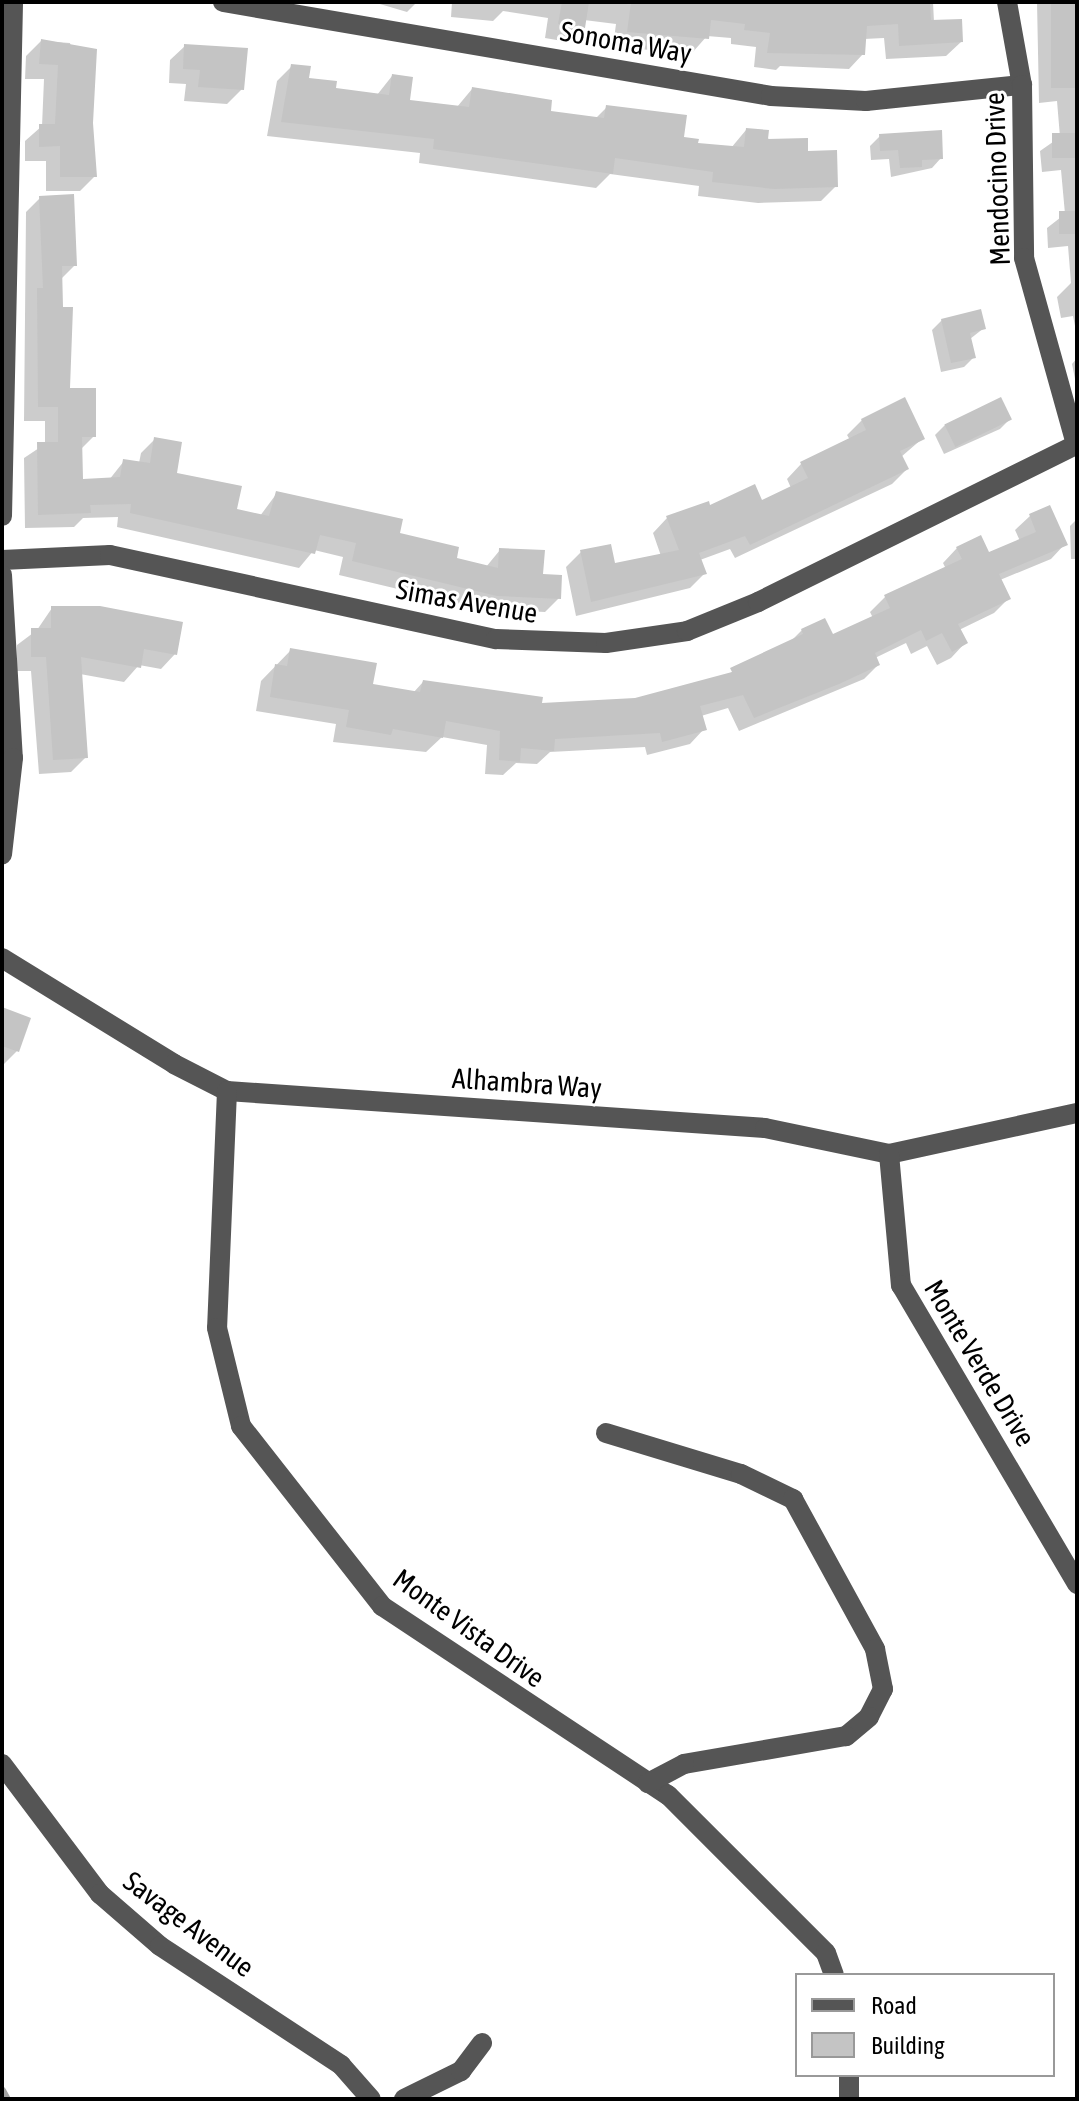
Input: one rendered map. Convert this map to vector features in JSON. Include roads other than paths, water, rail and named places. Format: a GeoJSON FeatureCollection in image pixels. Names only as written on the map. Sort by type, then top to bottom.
{"type":"FeatureCollection","features":[{"type":"Feature","properties":{"kind":"street"},"geometry":{"type":"LineString","coordinates":[[2,516],[13,2]]}},
{"type":"Feature","properties":{"kind":"street","name":"Sonoma Way"},"geometry":{"type":"LineString","coordinates":[[223,2],[771,96],[866,101],[1022,85]]}},
{"type":"Feature","properties":{"kind":"street","name":"Mendocino Drive"},"geometry":{"type":"LineString","coordinates":[[1007,2],[1022,85],[1024,258],[1076,444]]}},
{"type":"Feature","properties":{"kind":"street","name":"Simas Avenue"},"geometry":{"type":"LineString","coordinates":[[2,560],[110,555],[496,639],[606,643],[687,631],[758,602],[1076,444]]}},
{"type":"Feature","properties":{"kind":"street"},"geometry":{"type":"LineString","coordinates":[[2,575],[13,758],[2,854]]}},
{"type":"Feature","properties":{"kind":"street","name":"Alhambra Way"},"geometry":{"type":"LineString","coordinates":[[2,958],[174,1064],[227,1091],[765,1128],[889,1154],[1077,1113]]}},
{"type":"Feature","properties":{"kind":"street","name":"Monte Vista Drive"},"geometry":{"type":"LineString","coordinates":[[227,1091],[217,1328],[241,1426],[382,1606],[668,1795],[826,1953],[833,1973]]}},
{"type":"Feature","properties":{"kind":"street","name":"Monte Verde Drive"},"geometry":{"type":"LineString","coordinates":[[889,1154],[901,1285],[1077,1584]]}},
{"type":"Feature","properties":{"kind":"street"},"geometry":{"type":"LineString","coordinates":[[606,1433],[741,1474],[793,1499],[875,1649],[883,1689],[869,1717],[846,1736],[684,1764],[648,1783]]}},
{"type":"Feature","properties":{"kind":"street","name":"Savage Avenue"},"geometry":{"type":"LineString","coordinates":[[2,1764],[100,1894],[160,1946],[341,2065],[371,2099]]}},
{"type":"Feature","properties":{"kind":"street"},"geometry":{"type":"LineString","coordinates":[[404,2099],[461,2071],[482,2043]]}},
{"type":"Feature","properties":{"kind":"street"},"geometry":{"type":"LineString","coordinates":[[849,2077],[849,2099]]}},
{"type":"Feature","properties":{"kind":"waterway"},"geometry":{"type":"LineString","coordinates":[[2,2090],[7,2099]]}}]}
